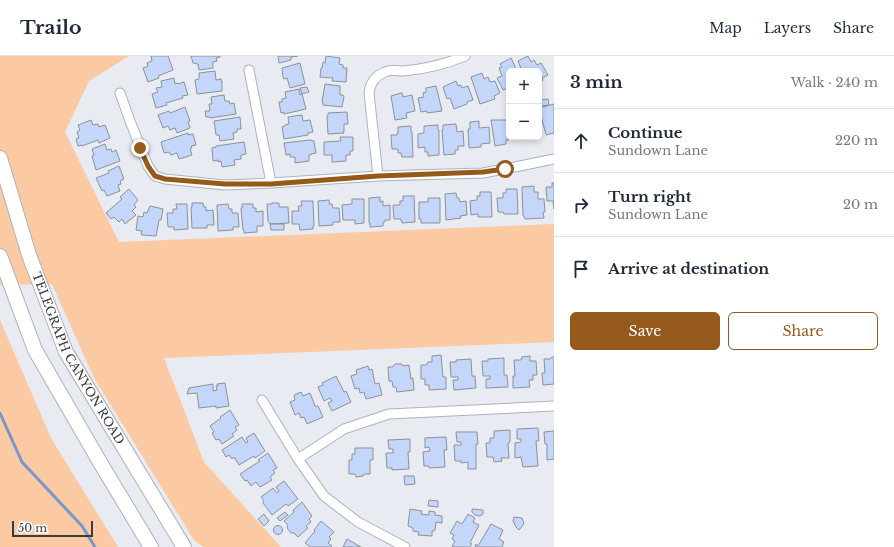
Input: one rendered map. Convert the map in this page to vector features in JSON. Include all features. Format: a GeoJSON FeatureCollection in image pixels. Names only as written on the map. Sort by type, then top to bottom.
{"type":"FeatureCollection","features":[{"type":"Feature","properties":{"kind":"main road","name":"TELEGRAPH CANYON ROAD"},"geometry":{"type":"LineString","coordinates":[[0,158],[29,255],[66,352],[184,547]]}},
{"type":"Feature","properties":{"kind":"main road"},"geometry":{"type":"LineString","coordinates":[[0,256],[35,350],[151,547]]}},
{"type":"Feature","properties":{"kind":"street"},"geometry":{"type":"LineString","coordinates":[[378,176],[369,93],[370,86],[375,78],[387,70],[403,71],[429,67],[465,56]]}},
{"type":"Feature","properties":{"kind":"street"},"geometry":{"type":"LineString","coordinates":[[250,70],[271,184]]}},
{"type":"Feature","properties":{"kind":"street"},"geometry":{"type":"LineString","coordinates":[[120,93],[148,166],[155,176],[165,179],[225,184],[271,184],[378,176],[483,172],[554,159]]}},
{"type":"Feature","properties":{"kind":"street"},"geometry":{"type":"LineString","coordinates":[[262,400],[298,460],[324,496],[358,522],[405,547]]}},
{"type":"Feature","properties":{"kind":"street"},"geometry":{"type":"LineString","coordinates":[[298,460],[344,429],[389,414],[554,406]]}},
{"type":"Feature","properties":{"kind":"shaded area"},"geometry":{"type":"Polygon","coordinates":[[[0,56],[129,56],[89,81],[65,132],[119,242],[554,224],[554,342],[164,358],[204,462],[281,547],[203,547],[194,540],[94,378],[52,284],[0,285],[0,56]]]}},
{"type":"Feature","properties":{"kind":"shaded area"},"geometry":{"type":"Polygon","coordinates":[[[0,320],[51,438],[118,547],[0,547],[0,320]]]}},
{"type":"Feature","properties":{"kind":"building"},"geometry":{"type":"Polygon","coordinates":[[[151,56],[168,56],[173,70],[148,82],[143,68],[148,66],[147,63],[152,61],[151,56]]]}},
{"type":"Feature","properties":{"kind":"building"},"geometry":{"type":"Polygon","coordinates":[[[191,56],[220,57],[216,58],[217,61],[213,62],[213,68],[199,70],[198,64],[193,63],[191,56]]]}},
{"type":"Feature","properties":{"kind":"building"},"geometry":{"type":"Polygon","coordinates":[[[278,56],[298,56],[291,57],[291,60],[279,63],[278,56]]]}},
{"type":"Feature","properties":{"kind":"building"},"geometry":{"type":"Polygon","coordinates":[[[326,56],[340,58],[339,64],[343,65],[343,68],[347,68],[346,82],[332,81],[333,78],[320,77],[321,68],[323,62],[325,63],[326,56]]]}},
{"type":"Feature","properties":{"kind":"building"},"geometry":{"type":"Polygon","coordinates":[[[528,56],[531,62],[534,60],[537,65],[541,63],[548,75],[542,78],[542,68],[521,68],[518,61],[528,56]]]}},
{"type":"Feature","properties":{"kind":"building"},"geometry":{"type":"Polygon","coordinates":[[[511,58],[516,68],[506,68],[506,89],[503,90],[497,78],[502,76],[499,68],[502,67],[500,64],[511,58]]]}},
{"type":"Feature","properties":{"kind":"building"},"geometry":{"type":"Polygon","coordinates":[[[300,63],[305,84],[290,88],[287,78],[283,78],[282,68],[300,63]]]}},
{"type":"Feature","properties":{"kind":"building"},"geometry":{"type":"Polygon","coordinates":[[[215,71],[216,80],[221,79],[222,81],[222,91],[197,94],[195,80],[199,79],[199,73],[215,71]]]}},
{"type":"Feature","properties":{"kind":"building"},"geometry":{"type":"Polygon","coordinates":[[[482,73],[484,79],[488,77],[490,82],[495,81],[500,93],[494,96],[495,99],[480,104],[471,77],[482,73]]]}},
{"type":"Feature","properties":{"kind":"building"},"geometry":{"type":"Polygon","coordinates":[[[174,78],[175,84],[184,82],[188,95],[166,103],[167,105],[156,108],[152,94],[158,92],[156,88],[162,87],[161,81],[174,78]]]}},
{"type":"Feature","properties":{"kind":"building"},"geometry":{"type":"Polygon","coordinates":[[[456,81],[458,86],[461,85],[462,88],[468,86],[473,100],[454,109],[450,98],[447,99],[443,87],[456,81]]]}},
{"type":"Feature","properties":{"kind":"building"},"geometry":{"type":"Polygon","coordinates":[[[325,84],[340,86],[340,95],[343,95],[344,97],[342,107],[323,105],[322,102],[325,84]]]}},
{"type":"Feature","properties":{"kind":"building"},"geometry":{"type":"Polygon","coordinates":[[[436,86],[442,111],[427,113],[427,111],[421,112],[418,98],[424,97],[423,93],[426,92],[426,88],[436,86]]]}},
{"type":"Feature","properties":{"kind":"building"},"geometry":{"type":"Polygon","coordinates":[[[307,87],[309,92],[302,94],[300,88],[307,87]]]}},
{"type":"Feature","properties":{"kind":"building"},"geometry":{"type":"Polygon","coordinates":[[[299,89],[306,109],[284,114],[284,112],[281,113],[279,102],[282,102],[282,99],[286,98],[285,92],[299,89]]]}},
{"type":"Feature","properties":{"kind":"building"},"geometry":{"type":"Polygon","coordinates":[[[402,93],[403,97],[412,95],[415,111],[406,113],[407,118],[395,120],[391,96],[402,93]]]}},
{"type":"Feature","properties":{"kind":"building"},"geometry":{"type":"Polygon","coordinates":[[[224,95],[225,101],[229,101],[230,104],[234,103],[236,114],[210,118],[206,117],[205,111],[210,111],[209,104],[212,104],[211,97],[224,95]]]}},
{"type":"Feature","properties":{"kind":"building"},"geometry":{"type":"Polygon","coordinates":[[[548,99],[549,105],[542,106],[542,100],[548,99]]]}},
{"type":"Feature","properties":{"kind":"building"},"geometry":{"type":"Polygon","coordinates":[[[554,104],[554,133],[546,135],[542,120],[542,107],[554,104]]]}},
{"type":"Feature","properties":{"kind":"building"},"geometry":{"type":"Polygon","coordinates":[[[185,107],[190,121],[188,122],[190,128],[177,133],[175,128],[170,130],[168,126],[163,128],[158,115],[169,111],[170,113],[185,107]]]}},
{"type":"Feature","properties":{"kind":"building"},"geometry":{"type":"Polygon","coordinates":[[[347,112],[348,124],[344,124],[344,133],[328,134],[328,113],[347,112]]]}},
{"type":"Feature","properties":{"kind":"building"},"geometry":{"type":"Polygon","coordinates":[[[302,115],[303,121],[310,120],[313,132],[308,133],[308,135],[284,139],[282,127],[289,124],[288,117],[302,115]]]}},
{"type":"Feature","properties":{"kind":"building"},"geometry":{"type":"Polygon","coordinates":[[[240,117],[241,129],[237,129],[237,132],[233,133],[234,139],[220,141],[219,135],[216,135],[214,121],[240,117]]]}},
{"type":"Feature","properties":{"kind":"building"},"geometry":{"type":"Polygon","coordinates":[[[91,120],[93,125],[98,124],[99,127],[105,125],[110,138],[99,143],[98,140],[78,146],[76,139],[79,138],[77,132],[80,130],[78,125],[91,120]]]}},
{"type":"Feature","properties":{"kind":"building"},"geometry":{"type":"Polygon","coordinates":[[[491,120],[506,120],[506,144],[495,146],[491,120]]]}},
{"type":"Feature","properties":{"kind":"building"},"geometry":{"type":"Polygon","coordinates":[[[479,121],[479,128],[489,127],[490,143],[481,144],[481,147],[469,148],[468,129],[470,129],[470,122],[479,121]]]}},
{"type":"Feature","properties":{"kind":"building"},"geometry":{"type":"Polygon","coordinates":[[[456,124],[457,132],[463,131],[464,146],[458,146],[458,150],[455,150],[455,154],[444,155],[443,125],[456,124]]]}},
{"type":"Feature","properties":{"kind":"building"},"geometry":{"type":"Polygon","coordinates":[[[438,125],[439,155],[428,156],[428,152],[425,152],[425,147],[418,148],[418,134],[424,133],[424,126],[438,125]]]}},
{"type":"Feature","properties":{"kind":"building"},"geometry":{"type":"Polygon","coordinates":[[[411,126],[413,157],[402,157],[401,153],[398,153],[398,149],[392,149],[391,135],[397,135],[398,127],[411,126]]]}},
{"type":"Feature","properties":{"kind":"building"},"geometry":{"type":"Polygon","coordinates":[[[188,133],[188,135],[193,134],[196,145],[191,146],[192,148],[190,149],[192,155],[179,159],[177,153],[171,155],[169,152],[164,153],[161,142],[188,133]]]}},
{"type":"Feature","properties":{"kind":"building"},"geometry":{"type":"Polygon","coordinates":[[[340,137],[353,137],[353,151],[350,151],[350,155],[346,155],[346,161],[332,162],[332,155],[324,155],[324,142],[341,141],[340,137]]]}},
{"type":"Feature","properties":{"kind":"building"},"geometry":{"type":"Polygon","coordinates":[[[310,140],[314,141],[316,153],[309,155],[309,161],[295,163],[295,157],[290,157],[290,154],[286,155],[284,143],[310,140]]]}},
{"type":"Feature","properties":{"kind":"building"},"geometry":{"type":"Polygon","coordinates":[[[244,142],[246,154],[241,155],[241,159],[234,160],[235,165],[222,167],[221,161],[213,161],[212,148],[216,146],[244,142]]]}},
{"type":"Feature","properties":{"kind":"building"},"geometry":{"type":"Polygon","coordinates":[[[105,144],[107,150],[111,149],[112,152],[116,150],[120,161],[96,170],[92,156],[94,155],[92,149],[105,144]]]}},
{"type":"Feature","properties":{"kind":"building"},"geometry":{"type":"Polygon","coordinates":[[[119,166],[124,179],[120,181],[121,184],[118,185],[120,191],[107,196],[104,190],[102,191],[96,178],[109,173],[108,171],[119,166]]]}},
{"type":"Feature","properties":{"kind":"building"},"geometry":{"type":"Polygon","coordinates":[[[552,183],[554,183],[554,209],[553,201],[547,201],[546,187],[552,187],[552,183]]]}},
{"type":"Feature","properties":{"kind":"building"},"geometry":{"type":"Polygon","coordinates":[[[534,186],[534,192],[538,192],[538,199],[544,199],[544,218],[525,219],[523,216],[522,187],[534,186]]]}},
{"type":"Feature","properties":{"kind":"building"},"geometry":{"type":"Polygon","coordinates":[[[129,189],[138,200],[134,205],[136,207],[132,211],[136,215],[125,224],[122,219],[119,222],[114,217],[111,219],[106,213],[122,199],[120,197],[129,189]]]}},
{"type":"Feature","properties":{"kind":"building"},"geometry":{"type":"Polygon","coordinates":[[[506,189],[517,189],[518,214],[504,214],[503,212],[498,212],[497,198],[503,198],[503,193],[506,193],[506,189]]]}},
{"type":"Feature","properties":{"kind":"building"},"geometry":{"type":"Polygon","coordinates":[[[480,192],[491,192],[492,217],[478,217],[478,214],[471,215],[470,201],[477,200],[477,196],[480,196],[480,192]]]}},
{"type":"Feature","properties":{"kind":"building"},"geometry":{"type":"Polygon","coordinates":[[[456,193],[460,202],[466,201],[467,215],[460,216],[461,218],[446,220],[445,194],[456,193]]]}},
{"type":"Feature","properties":{"kind":"building"},"geometry":{"type":"Polygon","coordinates":[[[403,196],[414,196],[415,222],[402,223],[401,219],[394,219],[393,205],[400,205],[400,201],[403,201],[403,196]]]}},
{"type":"Feature","properties":{"kind":"building"},"geometry":{"type":"Polygon","coordinates":[[[380,197],[380,202],[383,201],[383,206],[390,205],[390,220],[385,220],[385,222],[383,222],[383,226],[370,227],[369,198],[380,197]]]}},
{"type":"Feature","properties":{"kind":"building"},"geometry":{"type":"Polygon","coordinates":[[[428,198],[440,198],[440,223],[421,223],[421,219],[419,219],[419,202],[428,202],[428,198]]]}},
{"type":"Feature","properties":{"kind":"building"},"geometry":{"type":"Polygon","coordinates":[[[352,199],[364,199],[364,223],[355,224],[355,220],[343,220],[342,205],[352,204],[352,199]]]}},
{"type":"Feature","properties":{"kind":"building"},"geometry":{"type":"Polygon","coordinates":[[[329,200],[329,204],[332,204],[333,208],[339,208],[340,222],[333,222],[333,225],[319,226],[318,201],[329,200]]]}},
{"type":"Feature","properties":{"kind":"building"},"geometry":{"type":"Polygon","coordinates":[[[301,201],[313,201],[313,229],[300,230],[299,224],[292,224],[292,211],[299,211],[298,206],[302,206],[301,201]]]}},
{"type":"Feature","properties":{"kind":"building"},"geometry":{"type":"Polygon","coordinates":[[[192,203],[203,203],[204,207],[206,207],[206,211],[213,210],[214,225],[207,225],[207,228],[192,228],[192,203]]]}},
{"type":"Feature","properties":{"kind":"building"},"geometry":{"type":"Polygon","coordinates":[[[279,203],[279,207],[288,207],[289,223],[270,224],[268,221],[267,204],[279,203]]]}},
{"type":"Feature","properties":{"kind":"building"},"geometry":{"type":"Polygon","coordinates":[[[176,204],[187,204],[188,229],[174,230],[174,227],[168,227],[167,213],[173,213],[173,209],[177,209],[176,204]]]}},
{"type":"Feature","properties":{"kind":"building"},"geometry":{"type":"Polygon","coordinates":[[[228,204],[229,209],[232,209],[232,213],[238,213],[239,227],[233,227],[233,230],[218,231],[217,205],[228,204]]]}},
{"type":"Feature","properties":{"kind":"building"},"geometry":{"type":"Polygon","coordinates":[[[242,204],[253,204],[253,208],[256,208],[256,212],[263,211],[263,226],[257,226],[257,232],[244,233],[241,208],[242,204]]]}},
{"type":"Feature","properties":{"kind":"building"},"geometry":{"type":"Polygon","coordinates":[[[150,206],[163,209],[156,236],[142,235],[142,231],[136,230],[138,216],[143,217],[144,212],[147,213],[150,206]]]}},
{"type":"Feature","properties":{"kind":"building"},"geometry":{"type":"Polygon","coordinates":[[[270,224],[284,224],[284,230],[271,230],[270,224]]]}},
{"type":"Feature","properties":{"kind":"building"},"geometry":{"type":"Polygon","coordinates":[[[441,355],[443,377],[446,377],[446,389],[429,390],[429,385],[425,385],[425,379],[421,379],[421,365],[426,365],[428,362],[432,362],[432,356],[441,355]]]}},
{"type":"Feature","properties":{"kind":"building"},"geometry":{"type":"Polygon","coordinates":[[[530,356],[530,361],[536,361],[537,375],[533,375],[533,380],[529,380],[530,387],[513,388],[513,376],[515,376],[514,360],[521,360],[522,357],[530,356]]]}},
{"type":"Feature","properties":{"kind":"building"},"geometry":{"type":"Polygon","coordinates":[[[554,357],[554,384],[543,385],[542,373],[545,373],[544,359],[550,359],[554,357]]]}},
{"type":"Feature","properties":{"kind":"building"},"geometry":{"type":"Polygon","coordinates":[[[504,358],[504,375],[507,375],[508,387],[486,388],[486,379],[490,379],[490,376],[483,376],[482,361],[504,358]]]}},
{"type":"Feature","properties":{"kind":"building"},"geometry":{"type":"Polygon","coordinates":[[[471,359],[472,376],[475,376],[476,388],[454,390],[453,380],[458,380],[458,377],[451,377],[450,362],[471,359]]]}},
{"type":"Feature","properties":{"kind":"building"},"geometry":{"type":"Polygon","coordinates":[[[395,364],[402,364],[403,366],[409,365],[411,379],[413,378],[414,390],[397,392],[396,387],[393,387],[392,381],[389,381],[388,367],[393,367],[395,364]]]}},
{"type":"Feature","properties":{"kind":"building"},"geometry":{"type":"Polygon","coordinates":[[[368,366],[369,370],[372,369],[375,384],[379,383],[382,395],[366,399],[364,392],[360,393],[359,388],[355,389],[351,376],[357,374],[356,370],[368,366]]]}},
{"type":"Feature","properties":{"kind":"building"},"geometry":{"type":"Polygon","coordinates":[[[336,376],[351,402],[332,411],[328,403],[332,401],[330,398],[324,401],[318,387],[323,385],[322,383],[336,376]]]}},
{"type":"Feature","properties":{"kind":"building"},"geometry":{"type":"Polygon","coordinates":[[[225,383],[229,406],[199,408],[197,393],[187,394],[189,388],[213,384],[213,391],[217,390],[217,384],[225,383]]]}},
{"type":"Feature","properties":{"kind":"building"},"geometry":{"type":"Polygon","coordinates":[[[301,392],[303,396],[310,393],[315,406],[318,406],[323,417],[307,424],[304,417],[301,418],[299,413],[295,415],[290,402],[295,400],[294,395],[301,392]]]}},
{"type":"Feature","properties":{"kind":"building"},"geometry":{"type":"Polygon","coordinates":[[[230,410],[239,425],[235,427],[237,430],[232,434],[234,436],[222,444],[219,439],[216,440],[212,433],[214,432],[210,426],[230,410]]]}},
{"type":"Feature","properties":{"kind":"building"},"geometry":{"type":"Polygon","coordinates":[[[538,428],[539,441],[536,441],[538,466],[523,467],[521,457],[515,458],[515,443],[521,442],[521,439],[517,439],[517,429],[538,428]]]}},
{"type":"Feature","properties":{"kind":"building"},"geometry":{"type":"Polygon","coordinates":[[[510,430],[510,442],[508,443],[509,458],[501,458],[502,461],[494,462],[493,457],[487,457],[486,443],[490,443],[490,438],[494,438],[494,431],[510,430]]]}},
{"type":"Feature","properties":{"kind":"building"},"geometry":{"type":"Polygon","coordinates":[[[554,431],[554,459],[547,460],[547,444],[545,444],[544,432],[554,431]]]}},
{"type":"Feature","properties":{"kind":"building"},"geometry":{"type":"Polygon","coordinates":[[[456,432],[477,432],[478,444],[476,444],[476,469],[468,469],[468,462],[461,463],[461,461],[455,461],[454,445],[461,445],[461,442],[457,442],[456,432]]]}},
{"type":"Feature","properties":{"kind":"building"},"geometry":{"type":"Polygon","coordinates":[[[254,433],[265,451],[255,458],[254,456],[239,465],[234,457],[232,459],[229,455],[226,457],[222,450],[242,437],[246,443],[248,442],[246,438],[254,433]]]}},
{"type":"Feature","properties":{"kind":"building"},"geometry":{"type":"Polygon","coordinates":[[[446,437],[447,450],[444,450],[445,467],[429,468],[429,466],[424,466],[423,452],[430,451],[429,447],[425,448],[425,438],[446,437]]]}},
{"type":"Feature","properties":{"kind":"building"},"geometry":{"type":"Polygon","coordinates":[[[410,439],[410,452],[408,452],[409,469],[392,470],[392,468],[387,468],[386,453],[393,453],[393,449],[389,449],[388,440],[410,439]]]}},
{"type":"Feature","properties":{"kind":"building"},"geometry":{"type":"Polygon","coordinates":[[[355,448],[373,448],[373,460],[370,460],[370,474],[364,474],[363,476],[356,477],[355,474],[349,474],[349,460],[352,460],[352,454],[355,454],[355,448]]]}},
{"type":"Feature","properties":{"kind":"building"},"geometry":{"type":"Polygon","coordinates":[[[268,453],[277,468],[273,470],[275,473],[270,477],[272,480],[260,487],[256,482],[251,486],[240,474],[260,461],[258,460],[268,453]]]}},
{"type":"Feature","properties":{"kind":"building"},"geometry":{"type":"Polygon","coordinates":[[[404,476],[414,476],[415,484],[405,485],[404,476]]]}},
{"type":"Feature","properties":{"kind":"building"},"geometry":{"type":"Polygon","coordinates":[[[284,481],[298,499],[288,506],[286,504],[272,515],[263,503],[264,501],[261,497],[273,488],[277,493],[279,491],[276,487],[284,481]]]}},
{"type":"Feature","properties":{"kind":"building"},"geometry":{"type":"Polygon","coordinates":[[[429,500],[438,501],[438,507],[428,506],[429,500]]]}},
{"type":"Feature","properties":{"kind":"building"},"geometry":{"type":"Polygon","coordinates":[[[302,502],[312,516],[309,519],[311,522],[306,526],[308,528],[298,537],[294,533],[291,533],[287,528],[288,525],[284,521],[302,502]]]}},
{"type":"Feature","properties":{"kind":"building"},"geometry":{"type":"Polygon","coordinates":[[[410,509],[422,511],[421,514],[429,515],[429,511],[435,512],[435,515],[442,516],[442,523],[436,522],[435,530],[432,531],[432,536],[418,535],[419,532],[413,531],[413,528],[408,526],[410,509]]]}},
{"type":"Feature","properties":{"kind":"building"},"geometry":{"type":"Polygon","coordinates":[[[472,509],[483,510],[483,514],[480,516],[475,515],[472,512],[472,509]]]}},
{"type":"Feature","properties":{"kind":"building"},"geometry":{"type":"Polygon","coordinates":[[[285,512],[288,515],[280,521],[277,518],[285,512]]]}},
{"type":"Feature","properties":{"kind":"building"},"geometry":{"type":"Polygon","coordinates":[[[264,514],[269,521],[264,526],[258,519],[264,514]]]}},
{"type":"Feature","properties":{"kind":"building"},"geometry":{"type":"Polygon","coordinates":[[[468,514],[475,518],[473,522],[479,525],[470,543],[472,544],[470,547],[452,547],[455,541],[452,539],[454,535],[450,533],[457,521],[462,524],[468,514]]]}},
{"type":"Feature","properties":{"kind":"building"},"geometry":{"type":"Polygon","coordinates":[[[514,517],[522,518],[524,524],[519,530],[513,521],[514,517]]]}},
{"type":"Feature","properties":{"kind":"building"},"geometry":{"type":"Polygon","coordinates":[[[321,521],[334,532],[329,537],[331,539],[328,543],[332,546],[310,547],[305,543],[321,521]]]}},
{"type":"Feature","properties":{"kind":"building"},"geometry":{"type":"Polygon","coordinates":[[[491,524],[503,530],[499,539],[504,542],[502,547],[475,547],[476,544],[478,546],[491,524]]]}},
{"type":"Feature","properties":{"kind":"building"},"geometry":{"type":"Polygon","coordinates":[[[276,526],[280,526],[282,530],[280,534],[276,534],[274,532],[274,528],[276,526]]]}},
{"type":"Feature","properties":{"kind":"building"},"geometry":{"type":"Polygon","coordinates":[[[347,539],[361,547],[343,547],[347,539]]]}},
{"type":"Feature","properties":{"kind":"waterway"},"geometry":{"type":"LineString","coordinates":[[0,413],[22,462],[82,526],[95,547]]}},
{"type":"Feature","properties":{"kind":"route"},"geometry":{"type":"LineString","coordinates":[[140,148],[148,166],[155,176],[165,179],[202,183],[271,184],[378,176],[483,172],[505,169]]}}]}
